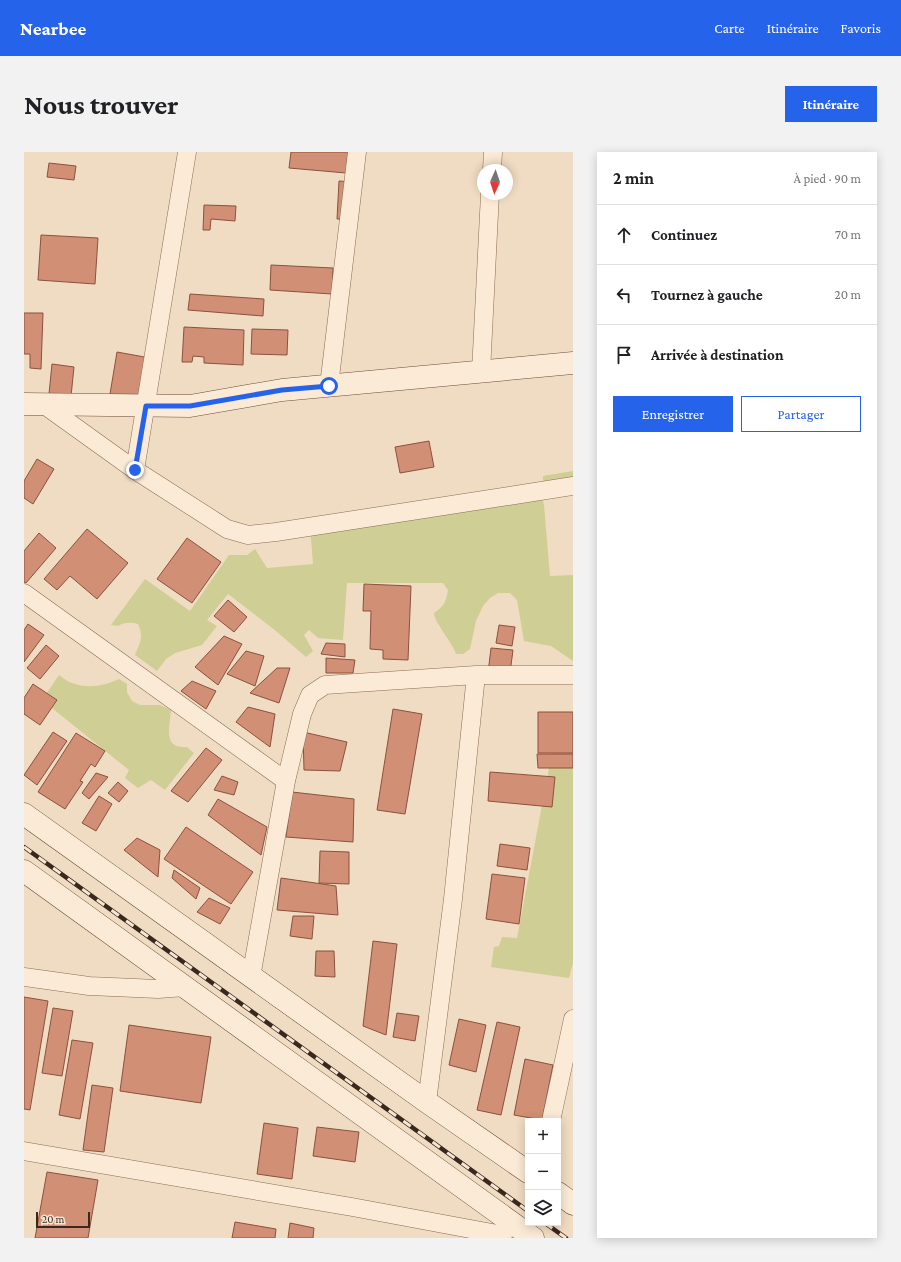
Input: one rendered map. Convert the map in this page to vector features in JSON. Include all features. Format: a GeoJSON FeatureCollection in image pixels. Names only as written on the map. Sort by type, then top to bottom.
{"type":"FeatureCollection","features":[{"type":"Feature","properties":{"kind":"main road"},"geometry":{"type":"LineString","coordinates":[[33,404],[190,406],[282,390],[573,363]]}},
{"type":"Feature","properties":{"kind":"main road"},"geometry":{"type":"LineString","coordinates":[[24,814],[251,977],[525,1170]]}},
{"type":"Feature","properties":{"kind":"main road"},"geometry":{"type":"LineString","coordinates":[[24,871],[185,987],[506,1232],[533,1238]]}},
{"type":"Feature","properties":{"kind":"main road"},"geometry":{"type":"LineString","coordinates":[[561,1195],[573,1204]]}},
{"type":"Feature","properties":{"kind":"street"},"geometry":{"type":"LineString","coordinates":[[135,470],[187,152]]}},
{"type":"Feature","properties":{"kind":"street"},"geometry":{"type":"LineString","coordinates":[[329,386],[357,152]]}},
{"type":"Feature","properties":{"kind":"street"},"geometry":{"type":"LineString","coordinates":[[492,164],[493,152]]}},
{"type":"Feature","properties":{"kind":"street"},"geometry":{"type":"LineString","coordinates":[[481,372],[490,200]]}},
{"type":"Feature","properties":{"kind":"street"},"geometry":{"type":"LineString","coordinates":[[33,404],[227,529],[248,535],[276,532],[573,486]]}},
{"type":"Feature","properties":{"kind":"street"},"geometry":{"type":"LineString","coordinates":[[24,593],[286,782]]}},
{"type":"Feature","properties":{"kind":"street"},"geometry":{"type":"LineString","coordinates":[[427,1102],[453,900],[476,675]]}},
{"type":"Feature","properties":{"kind":"street"},"geometry":{"type":"LineString","coordinates":[[251,977],[286,782],[302,714],[310,695],[325,685],[476,675],[573,675]]}},
{"type":"Feature","properties":{"kind":"street"},"geometry":{"type":"LineString","coordinates":[[24,977],[89,986],[158,989],[185,987]]}},
{"type":"Feature","properties":{"kind":"street"},"geometry":{"type":"LineString","coordinates":[[552,1118],[573,1019]]}},
{"type":"Feature","properties":{"kind":"street"},"geometry":{"type":"LineString","coordinates":[[24,1151],[506,1232]]}},
{"type":"Feature","properties":{"kind":"shaded area"},"geometry":{"type":"Polygon","coordinates":[[[573,471],[573,485],[543,484],[543,476],[573,471]]]}},
{"type":"Feature","properties":{"kind":"shaded area"},"geometry":{"type":"Polygon","coordinates":[[[541,493],[544,505],[550,576],[573,575],[573,661],[551,646],[524,641],[517,600],[510,593],[498,593],[490,598],[483,606],[476,621],[470,649],[463,654],[456,654],[437,622],[434,613],[442,606],[446,598],[448,590],[443,583],[347,583],[343,640],[318,638],[309,630],[304,635],[313,651],[306,657],[276,631],[228,594],[207,620],[217,626],[202,645],[175,653],[166,659],[157,671],[135,655],[141,636],[138,624],[128,623],[118,626],[111,625],[145,579],[190,611],[229,555],[247,555],[255,549],[267,568],[313,564],[310,527],[541,493]]]}},
{"type":"Feature","properties":{"kind":"shaded area"},"geometry":{"type":"Polygon","coordinates":[[[59,675],[70,682],[84,686],[102,685],[119,679],[127,684],[127,692],[132,701],[140,705],[160,705],[171,710],[169,736],[171,741],[179,747],[187,747],[194,753],[165,790],[151,780],[138,788],[125,778],[129,770],[42,700],[59,675]]]}},
{"type":"Feature","properties":{"kind":"shaded area"},"geometry":{"type":"Polygon","coordinates":[[[553,747],[573,748],[573,963],[569,978],[491,967],[494,947],[499,946],[502,937],[517,938],[553,747]]]}},
{"type":"Feature","properties":{"kind":"building"},"geometry":{"type":"Polygon","coordinates":[[[291,152],[348,152],[346,173],[289,168],[291,152]]]}},
{"type":"Feature","properties":{"kind":"building"},"geometry":{"type":"Polygon","coordinates":[[[49,163],[76,166],[74,180],[47,177],[49,163]]]}},
{"type":"Feature","properties":{"kind":"building"},"geometry":{"type":"Polygon","coordinates":[[[339,181],[355,182],[353,220],[337,219],[339,181]]]}},
{"type":"Feature","properties":{"kind":"building"},"geometry":{"type":"Polygon","coordinates":[[[204,205],[236,206],[235,221],[211,219],[210,230],[203,230],[204,205]]]}},
{"type":"Feature","properties":{"kind":"building"},"geometry":{"type":"Polygon","coordinates":[[[41,235],[98,238],[95,284],[38,280],[41,235]]]}},
{"type":"Feature","properties":{"kind":"building"},"geometry":{"type":"Polygon","coordinates":[[[271,265],[333,268],[332,294],[270,290],[271,265]]]}},
{"type":"Feature","properties":{"kind":"building"},"geometry":{"type":"Polygon","coordinates":[[[190,294],[264,299],[263,316],[188,310],[190,294]]]}},
{"type":"Feature","properties":{"kind":"building"},"geometry":{"type":"Polygon","coordinates":[[[24,313],[43,313],[41,369],[30,368],[30,354],[24,354],[24,313]]]}},
{"type":"Feature","properties":{"kind":"building"},"geometry":{"type":"Polygon","coordinates":[[[184,327],[244,330],[243,365],[204,363],[204,357],[193,356],[192,362],[182,362],[184,327]]]}},
{"type":"Feature","properties":{"kind":"building"},"geometry":{"type":"Polygon","coordinates":[[[252,329],[288,330],[287,355],[251,354],[252,329]]]}},
{"type":"Feature","properties":{"kind":"building"},"geometry":{"type":"Polygon","coordinates":[[[117,352],[150,358],[142,412],[108,406],[117,352]]]}},
{"type":"Feature","properties":{"kind":"building"},"geometry":{"type":"Polygon","coordinates":[[[52,364],[74,367],[70,406],[48,404],[52,364]]]}},
{"type":"Feature","properties":{"kind":"building"},"geometry":{"type":"Polygon","coordinates":[[[429,441],[434,467],[400,473],[395,447],[429,441]]]}},
{"type":"Feature","properties":{"kind":"building"},"geometry":{"type":"Polygon","coordinates":[[[37,459],[54,469],[33,504],[24,498],[24,481],[37,459]]]}},
{"type":"Feature","properties":{"kind":"building"},"geometry":{"type":"Polygon","coordinates":[[[87,529],[128,563],[97,599],[70,576],[57,590],[44,579],[87,529]]]}},
{"type":"Feature","properties":{"kind":"building"},"geometry":{"type":"Polygon","coordinates":[[[39,533],[56,548],[26,583],[24,582],[24,551],[39,533]]]}},
{"type":"Feature","properties":{"kind":"building"},"geometry":{"type":"Polygon","coordinates":[[[187,538],[221,562],[192,603],[157,579],[187,538]]]}},
{"type":"Feature","properties":{"kind":"building"},"geometry":{"type":"Polygon","coordinates":[[[364,584],[411,586],[408,660],[383,659],[383,650],[370,649],[371,611],[363,611],[364,584]]]}},
{"type":"Feature","properties":{"kind":"building"},"geometry":{"type":"Polygon","coordinates":[[[228,600],[247,617],[234,632],[214,616],[228,600]]]}},
{"type":"Feature","properties":{"kind":"building"},"geometry":{"type":"Polygon","coordinates":[[[28,624],[44,635],[24,662],[24,630],[28,624]]]}},
{"type":"Feature","properties":{"kind":"building"},"geometry":{"type":"Polygon","coordinates":[[[499,625],[515,627],[512,646],[496,643],[499,625]]]}},
{"type":"Feature","properties":{"kind":"building"},"geometry":{"type":"Polygon","coordinates":[[[224,636],[242,644],[218,685],[195,667],[224,636]]]}},
{"type":"Feature","properties":{"kind":"building"},"geometry":{"type":"Polygon","coordinates":[[[326,643],[345,644],[345,657],[321,654],[326,643]]]}},
{"type":"Feature","properties":{"kind":"building"},"geometry":{"type":"Polygon","coordinates":[[[46,645],[59,656],[40,679],[27,668],[46,645]]]}},
{"type":"Feature","properties":{"kind":"building"},"geometry":{"type":"Polygon","coordinates":[[[491,648],[513,650],[510,673],[488,673],[491,648]]]}},
{"type":"Feature","properties":{"kind":"building"},"geometry":{"type":"Polygon","coordinates":[[[246,651],[264,656],[255,686],[227,674],[246,651]]]}},
{"type":"Feature","properties":{"kind":"building"},"geometry":{"type":"Polygon","coordinates":[[[326,658],[355,660],[353,673],[326,673],[326,658]]]}},
{"type":"Feature","properties":{"kind":"building"},"geometry":{"type":"Polygon","coordinates":[[[277,668],[290,668],[279,703],[250,693],[277,668]]]}},
{"type":"Feature","properties":{"kind":"building"},"geometry":{"type":"Polygon","coordinates":[[[192,681],[216,691],[206,709],[181,691],[192,681]]]}},
{"type":"Feature","properties":{"kind":"building"},"geometry":{"type":"Polygon","coordinates":[[[33,684],[57,700],[40,725],[24,714],[24,698],[33,684]]]}},
{"type":"Feature","properties":{"kind":"building"},"geometry":{"type":"Polygon","coordinates":[[[248,707],[275,714],[270,747],[236,722],[248,707]]]}},
{"type":"Feature","properties":{"kind":"building"},"geometry":{"type":"Polygon","coordinates":[[[393,709],[422,714],[405,814],[377,810],[393,709]]]}},
{"type":"Feature","properties":{"kind":"building"},"geometry":{"type":"Polygon","coordinates":[[[538,712],[573,712],[573,753],[538,753],[538,712]]]}},
{"type":"Feature","properties":{"kind":"building"},"geometry":{"type":"Polygon","coordinates":[[[53,732],[67,741],[37,785],[24,775],[53,732]]]}},
{"type":"Feature","properties":{"kind":"building"},"geometry":{"type":"Polygon","coordinates":[[[303,732],[347,742],[340,771],[304,770],[303,732]]]}},
{"type":"Feature","properties":{"kind":"building"},"geometry":{"type":"Polygon","coordinates":[[[76,733],[105,751],[95,767],[91,764],[80,781],[83,782],[65,809],[38,792],[76,733]]]}},
{"type":"Feature","properties":{"kind":"building"},"geometry":{"type":"Polygon","coordinates":[[[206,748],[222,760],[188,802],[171,791],[206,748]]]}},
{"type":"Feature","properties":{"kind":"building"},"geometry":{"type":"Polygon","coordinates":[[[537,754],[573,754],[573,768],[538,768],[537,754]]]}},
{"type":"Feature","properties":{"kind":"building"},"geometry":{"type":"Polygon","coordinates":[[[490,772],[555,777],[552,807],[488,801],[490,772]]]}},
{"type":"Feature","properties":{"kind":"building"},"geometry":{"type":"Polygon","coordinates":[[[96,773],[108,777],[89,799],[82,793],[96,773]]]}},
{"type":"Feature","properties":{"kind":"building"},"geometry":{"type":"Polygon","coordinates":[[[222,776],[238,782],[234,795],[214,790],[222,776]]]}},
{"type":"Feature","properties":{"kind":"building"},"geometry":{"type":"Polygon","coordinates":[[[118,782],[128,791],[119,802],[108,793],[118,782]]]}},
{"type":"Feature","properties":{"kind":"building"},"geometry":{"type":"Polygon","coordinates":[[[292,792],[354,799],[353,842],[286,837],[292,792]]]}},
{"type":"Feature","properties":{"kind":"building"},"geometry":{"type":"Polygon","coordinates":[[[99,796],[112,804],[96,831],[82,823],[99,796]]]}},
{"type":"Feature","properties":{"kind":"building"},"geometry":{"type":"Polygon","coordinates":[[[218,799],[267,827],[261,855],[208,815],[218,799]]]}},
{"type":"Feature","properties":{"kind":"building"},"geometry":{"type":"Polygon","coordinates":[[[186,827],[253,872],[231,904],[164,859],[186,827]]]}},
{"type":"Feature","properties":{"kind":"building"},"geometry":{"type":"Polygon","coordinates":[[[137,838],[160,850],[158,877],[124,850],[137,838]]]}},
{"type":"Feature","properties":{"kind":"building"},"geometry":{"type":"Polygon","coordinates":[[[500,844],[530,848],[527,870],[497,866],[500,844]]]}},
{"type":"Feature","properties":{"kind":"building"},"geometry":{"type":"Polygon","coordinates":[[[320,851],[349,852],[349,884],[319,883],[320,851]]]}},
{"type":"Feature","properties":{"kind":"building"},"geometry":{"type":"Polygon","coordinates":[[[174,870],[200,888],[196,899],[172,878],[174,870]]]}},
{"type":"Feature","properties":{"kind":"building"},"geometry":{"type":"Polygon","coordinates":[[[492,874],[525,878],[519,924],[486,919],[492,874]]]}},
{"type":"Feature","properties":{"kind":"building"},"geometry":{"type":"Polygon","coordinates":[[[281,878],[336,886],[338,915],[277,910],[281,878]]]}},
{"type":"Feature","properties":{"kind":"building"},"geometry":{"type":"Polygon","coordinates":[[[209,898],[230,908],[220,924],[197,912],[209,898]]]}},
{"type":"Feature","properties":{"kind":"building"},"geometry":{"type":"Polygon","coordinates":[[[293,916],[314,916],[312,939],[290,936],[293,916]]]}},
{"type":"Feature","properties":{"kind":"building"},"geometry":{"type":"Polygon","coordinates":[[[373,941],[397,944],[386,1035],[363,1026],[373,941]]]}},
{"type":"Feature","properties":{"kind":"building"},"geometry":{"type":"Polygon","coordinates":[[[316,951],[334,951],[335,977],[315,976],[316,951]]]}},
{"type":"Feature","properties":{"kind":"building"},"geometry":{"type":"Polygon","coordinates":[[[24,997],[48,1001],[30,1110],[24,1109],[24,997]]]}},
{"type":"Feature","properties":{"kind":"building"},"geometry":{"type":"Polygon","coordinates":[[[53,1008],[73,1011],[62,1076],[42,1073],[53,1008]]]}},
{"type":"Feature","properties":{"kind":"building"},"geometry":{"type":"Polygon","coordinates":[[[397,1013],[419,1016],[415,1041],[393,1037],[397,1013]]]}},
{"type":"Feature","properties":{"kind":"building"},"geometry":{"type":"Polygon","coordinates":[[[459,1019],[486,1025],[476,1072],[449,1065],[459,1019]]]}},
{"type":"Feature","properties":{"kind":"building"},"geometry":{"type":"Polygon","coordinates":[[[497,1022],[520,1027],[501,1115],[477,1110],[497,1022]]]}},
{"type":"Feature","properties":{"kind":"building"},"geometry":{"type":"Polygon","coordinates":[[[129,1025],[211,1037],[201,1103],[120,1091],[129,1025]]]}},
{"type":"Feature","properties":{"kind":"building"},"geometry":{"type":"Polygon","coordinates":[[[72,1040],[93,1043],[80,1119],[59,1115],[72,1040]]]}},
{"type":"Feature","properties":{"kind":"building"},"geometry":{"type":"Polygon","coordinates":[[[525,1059],[553,1065],[542,1118],[531,1118],[514,1115],[525,1059]]]}},
{"type":"Feature","properties":{"kind":"building"},"geometry":{"type":"Polygon","coordinates":[[[92,1085],[113,1088],[104,1152],[83,1150],[92,1085]]]}},
{"type":"Feature","properties":{"kind":"building"},"geometry":{"type":"Polygon","coordinates":[[[264,1123],[298,1128],[292,1179],[257,1174],[264,1123]]]}},
{"type":"Feature","properties":{"kind":"building"},"geometry":{"type":"Polygon","coordinates":[[[317,1127],[359,1132],[355,1162],[313,1156],[317,1127]]]}},
{"type":"Feature","properties":{"kind":"building"},"geometry":{"type":"Polygon","coordinates":[[[47,1172],[98,1180],[88,1238],[35,1238],[47,1172]]]}},
{"type":"Feature","properties":{"kind":"building"},"geometry":{"type":"Polygon","coordinates":[[[235,1222],[276,1229],[275,1238],[232,1238],[235,1222]]]}},
{"type":"Feature","properties":{"kind":"building"},"geometry":{"type":"Polygon","coordinates":[[[290,1223],[314,1228],[313,1238],[288,1238],[290,1223]]]}},
{"type":"Feature","properties":{"kind":"railway"},"geometry":{"type":"LineString","coordinates":[[24,847],[525,1209]]}},
{"type":"Feature","properties":{"kind":"railway"},"geometry":{"type":"LineString","coordinates":[[549,1226],[566,1238]]}},
{"type":"Feature","properties":{"kind":"route"},"geometry":{"type":"LineString","coordinates":[[135,470],[146,406],[190,406],[282,390],[329,386]]}}]}
